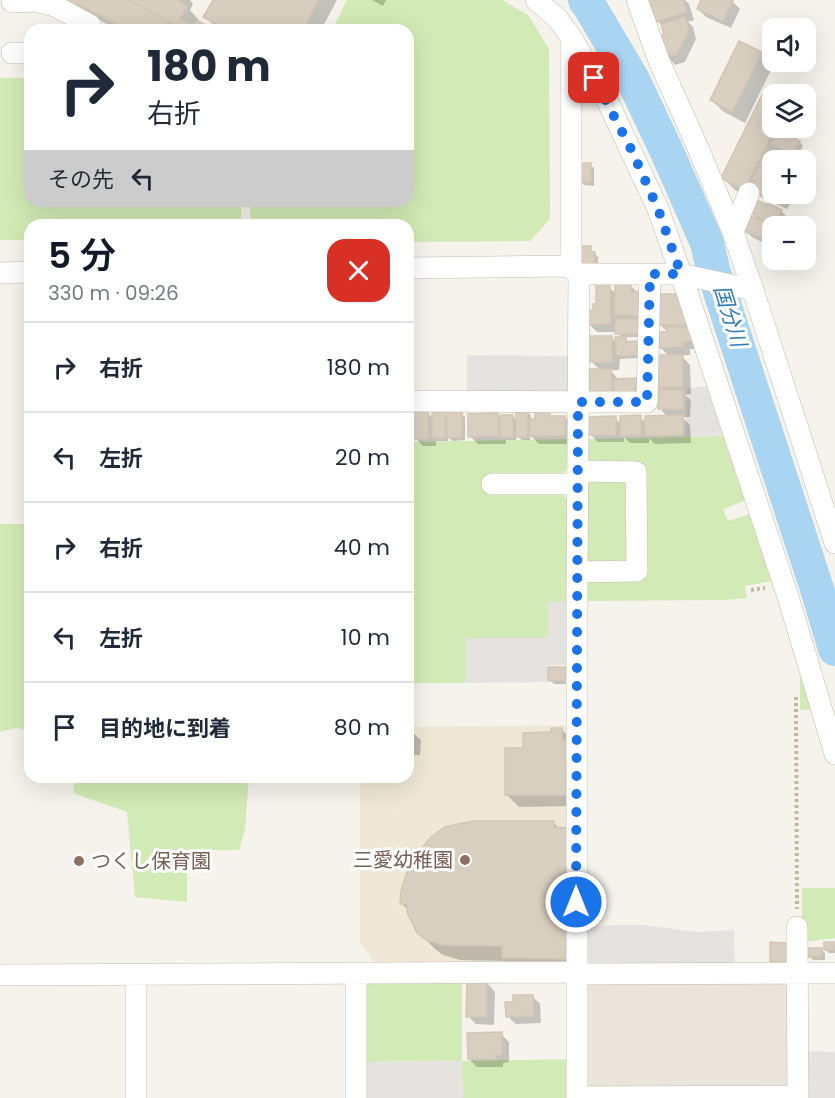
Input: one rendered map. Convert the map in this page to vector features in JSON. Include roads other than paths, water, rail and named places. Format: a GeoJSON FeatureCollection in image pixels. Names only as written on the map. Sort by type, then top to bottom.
{"type":"FeatureCollection","features":[{"type":"Feature","properties":{"kind":"street"},"geometry":{"type":"LineString","coordinates":[[536,0],[558,19],[571,37],[606,98],[686,275],[789,600],[835,754]]}},
{"type":"Feature","properties":{"kind":"street"},"geometry":{"type":"LineString","coordinates":[[637,0],[659,61],[733,232],[748,288],[835,543]]}},
{"type":"Feature","properties":{"kind":"street"},"geometry":{"type":"LineString","coordinates":[[12,2],[35,1],[56,6],[90,24]]}},
{"type":"Feature","properties":{"kind":"street"},"geometry":{"type":"LineString","coordinates":[[571,37],[578,402],[577,1098],[798,1097],[797,927]]}},
{"type":"Feature","properties":{"kind":"street"},"geometry":{"type":"LineString","coordinates":[[733,232],[749,193]]}},
{"type":"Feature","properties":{"kind":"street"},"geometry":{"type":"LineString","coordinates":[[414,268],[562,266],[575,271],[686,275],[748,288]]}},
{"type":"Feature","properties":{"kind":"street"},"geometry":{"type":"LineString","coordinates":[[0,273],[24,272]]}},
{"type":"Feature","properties":{"kind":"street"},"geometry":{"type":"LineString","coordinates":[[414,401],[647,402],[650,274]]}},
{"type":"Feature","properties":{"kind":"street"},"geometry":{"type":"LineString","coordinates":[[492,484],[636,472],[637,571],[577,572]]}},
{"type":"Feature","properties":{"kind":"street"},"geometry":{"type":"LineString","coordinates":[[356,973],[356,1098]]}},
{"type":"Feature","properties":{"kind":"street"},"geometry":{"type":"LineString","coordinates":[[0,975],[835,973]]}},
{"type":"Feature","properties":{"kind":"street"},"geometry":{"type":"LineString","coordinates":[[136,974],[136,1098]]}},
{"type":"Feature","properties":{"kind":"waterway","name":"国分川"},"geometry":{"type":"LineString","coordinates":[[585,0],[633,80],[707,243],[714,273],[835,649]]}},
{"type":"Feature","properties":{"kind":"place","name":"三愛幼稚園"},"geometry":{"type":"Point","coordinates":[465,860]}},
{"type":"Feature","properties":{"kind":"place","name":"つくし保育園"},"geometry":{"type":"Point","coordinates":[79,861]}}]}
